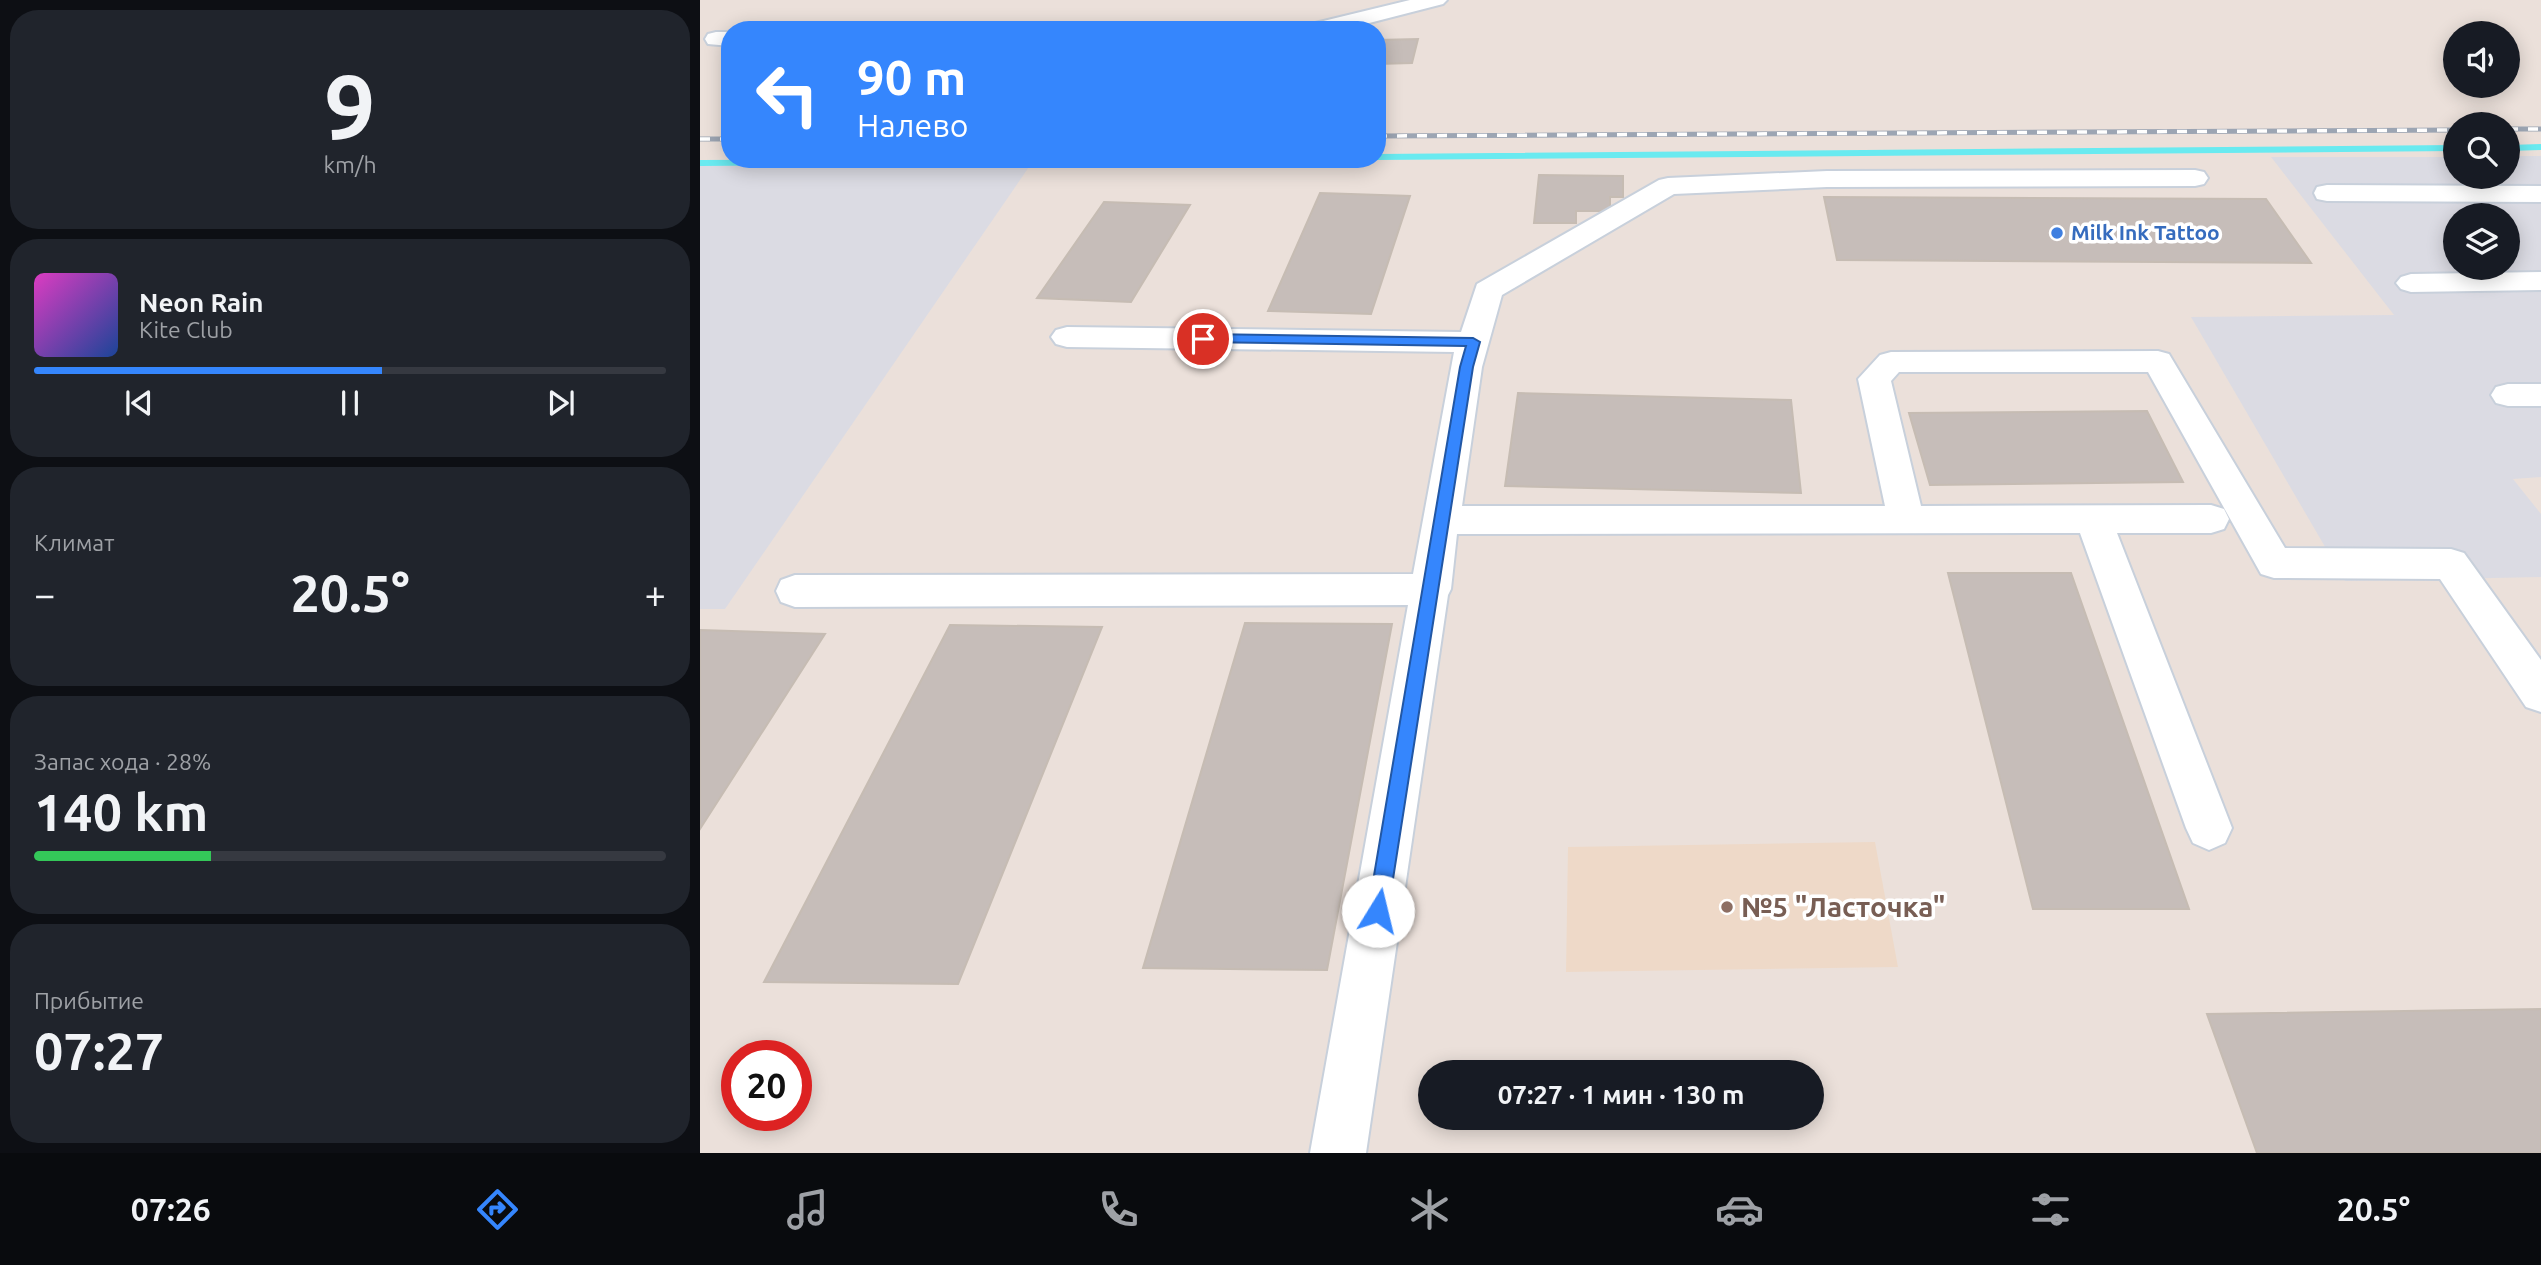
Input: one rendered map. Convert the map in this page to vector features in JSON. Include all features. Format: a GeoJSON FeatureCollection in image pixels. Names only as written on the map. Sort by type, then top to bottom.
{"type":"FeatureCollection","features":[{"type":"Feature","properties":{"kind":"lane"},"geometry":{"type":"LineString","coordinates":[[1351,21],[1436,0]]}},
{"type":"Feature","properties":{"kind":"lane"},"geometry":{"type":"LineString","coordinates":[[1338,1153],[1432,589],[1466,367],[1488,290],[1668,186],[1827,179],[2195,178]]}},
{"type":"Feature","properties":{"kind":"lane"},"geometry":{"type":"LineString","coordinates":[[2327,193],[2541,194]]}},
{"type":"Feature","properties":{"kind":"lane"},"geometry":{"type":"LineString","coordinates":[[2411,283],[2541,281]]}},
{"type":"Feature","properties":{"kind":"lane"},"geometry":{"type":"LineString","coordinates":[[1067,337],[1473,342]]}},
{"type":"Feature","properties":{"kind":"lane"},"geometry":{"type":"LineString","coordinates":[[1906,520],[1874,379],[1891,362],[2158,361],[2274,563],[2451,564],[2541,694]]}},
{"type":"Feature","properties":{"kind":"lane"},"geometry":{"type":"LineString","coordinates":[[2508,395],[2541,395]]}},
{"type":"Feature","properties":{"kind":"lane"},"geometry":{"type":"LineString","coordinates":[[2093,519],[2209,828]]}},
{"type":"Feature","properties":{"kind":"lane"},"geometry":{"type":"LineString","coordinates":[[1443,520],[2211,519]]}},
{"type":"Feature","properties":{"kind":"lane"},"geometry":{"type":"LineString","coordinates":[[795,591],[1432,589]]}},
{"type":"Feature","properties":{"kind":"shaded area"},"geometry":{"type":"Polygon","coordinates":[[[2520,156],[2541,156],[2541,477],[2513,479],[2541,514],[2541,577],[2345,581],[2191,317],[2394,315],[2271,157],[2443,157],[2443,189],[2520,189],[2520,156]]]}},
{"type":"Feature","properties":{"kind":"shaded area"},"geometry":{"type":"Polygon","coordinates":[[[700,165],[721,165],[721,168],[1028,168],[725,609],[700,609],[700,165]]]}},
{"type":"Feature","properties":{"kind":"shaded area","name":"№5 \"Ласточка\""},"geometry":{"type":"Polygon","coordinates":[[[1875,842],[1898,967],[1566,972],[1568,847],[1875,842]]]}},
{"type":"Feature","properties":{"kind":"building"},"geometry":{"type":"Polygon","coordinates":[[[1418,39],[1412,63],[1386,64],[1386,40],[1418,39]]]}},
{"type":"Feature","properties":{"kind":"building"},"geometry":{"type":"Polygon","coordinates":[[[1539,175],[1623,176],[1623,197],[1610,197],[1610,211],[1576,211],[1576,223],[1534,223],[1539,175]]]}},
{"type":"Feature","properties":{"kind":"building"},"geometry":{"type":"Polygon","coordinates":[[[1320,193],[1410,196],[1371,314],[1268,311],[1320,193]]]}},
{"type":"Feature","properties":{"kind":"building"},"geometry":{"type":"Polygon","coordinates":[[[1824,197],[2266,199],[2311,263],[1837,260],[1824,197]]]}},
{"type":"Feature","properties":{"kind":"building"},"geometry":{"type":"Polygon","coordinates":[[[1104,202],[1190,205],[1131,302],[1037,298],[1104,202]]]}},
{"type":"Feature","properties":{"kind":"building"},"geometry":{"type":"Polygon","coordinates":[[[1518,393],[1791,400],[1801,493],[1505,486],[1518,393]]]}},
{"type":"Feature","properties":{"kind":"building"},"geometry":{"type":"Polygon","coordinates":[[[2147,411],[2183,482],[1930,485],[1909,413],[2147,411]]]}},
{"type":"Feature","properties":{"kind":"building"},"geometry":{"type":"Polygon","coordinates":[[[1948,573],[2071,573],[2189,909],[2033,909],[1948,573]]]}},
{"type":"Feature","properties":{"kind":"building"},"geometry":{"type":"Polygon","coordinates":[[[1245,623],[1392,624],[1327,970],[1143,968],[1245,623]]]}},
{"type":"Feature","properties":{"kind":"building"},"geometry":{"type":"Polygon","coordinates":[[[950,625],[1102,627],[958,984],[764,982],[950,625]]]}},
{"type":"Feature","properties":{"kind":"building"},"geometry":{"type":"Polygon","coordinates":[[[700,630],[825,634],[700,829],[700,630]]]}},
{"type":"Feature","properties":{"kind":"building"},"geometry":{"type":"Polygon","coordinates":[[[2541,1009],[2541,1153],[2257,1153],[2207,1014],[2541,1009]]]}},
{"type":"Feature","properties":{"kind":"waterway"},"geometry":{"type":"LineString","coordinates":[[2520,148],[2541,147]]}},
{"type":"Feature","properties":{"kind":"waterway"},"geometry":{"type":"LineString","coordinates":[[1386,157],[2443,148]]}},
{"type":"Feature","properties":{"kind":"waterway"},"geometry":{"type":"LineString","coordinates":[[700,163],[721,163]]}},
{"type":"Feature","properties":{"kind":"railway"},"geometry":{"type":"LineString","coordinates":[[2520,129],[2541,129]]}},
{"type":"Feature","properties":{"kind":"railway"},"geometry":{"type":"LineString","coordinates":[[1386,136],[2443,130]]}},
{"type":"Feature","properties":{"kind":"railway"},"geometry":{"type":"LineString","coordinates":[[700,139],[721,139]]}},
{"type":"Feature","properties":{"kind":"place","name":"Milk Ink Tattoo"},"geometry":{"type":"Point","coordinates":[2057,233]}},
{"type":"Feature","properties":{"kind":"place","name":"№5 \"Ласточка\""},"geometry":{"type":"Point","coordinates":[1727,907]}},
{"type":"Feature","properties":{"kind":"route"},"geometry":{"type":"LineString","coordinates":[[1203,339],[1473,342],[1466,367],[1378,911]]}}]}
